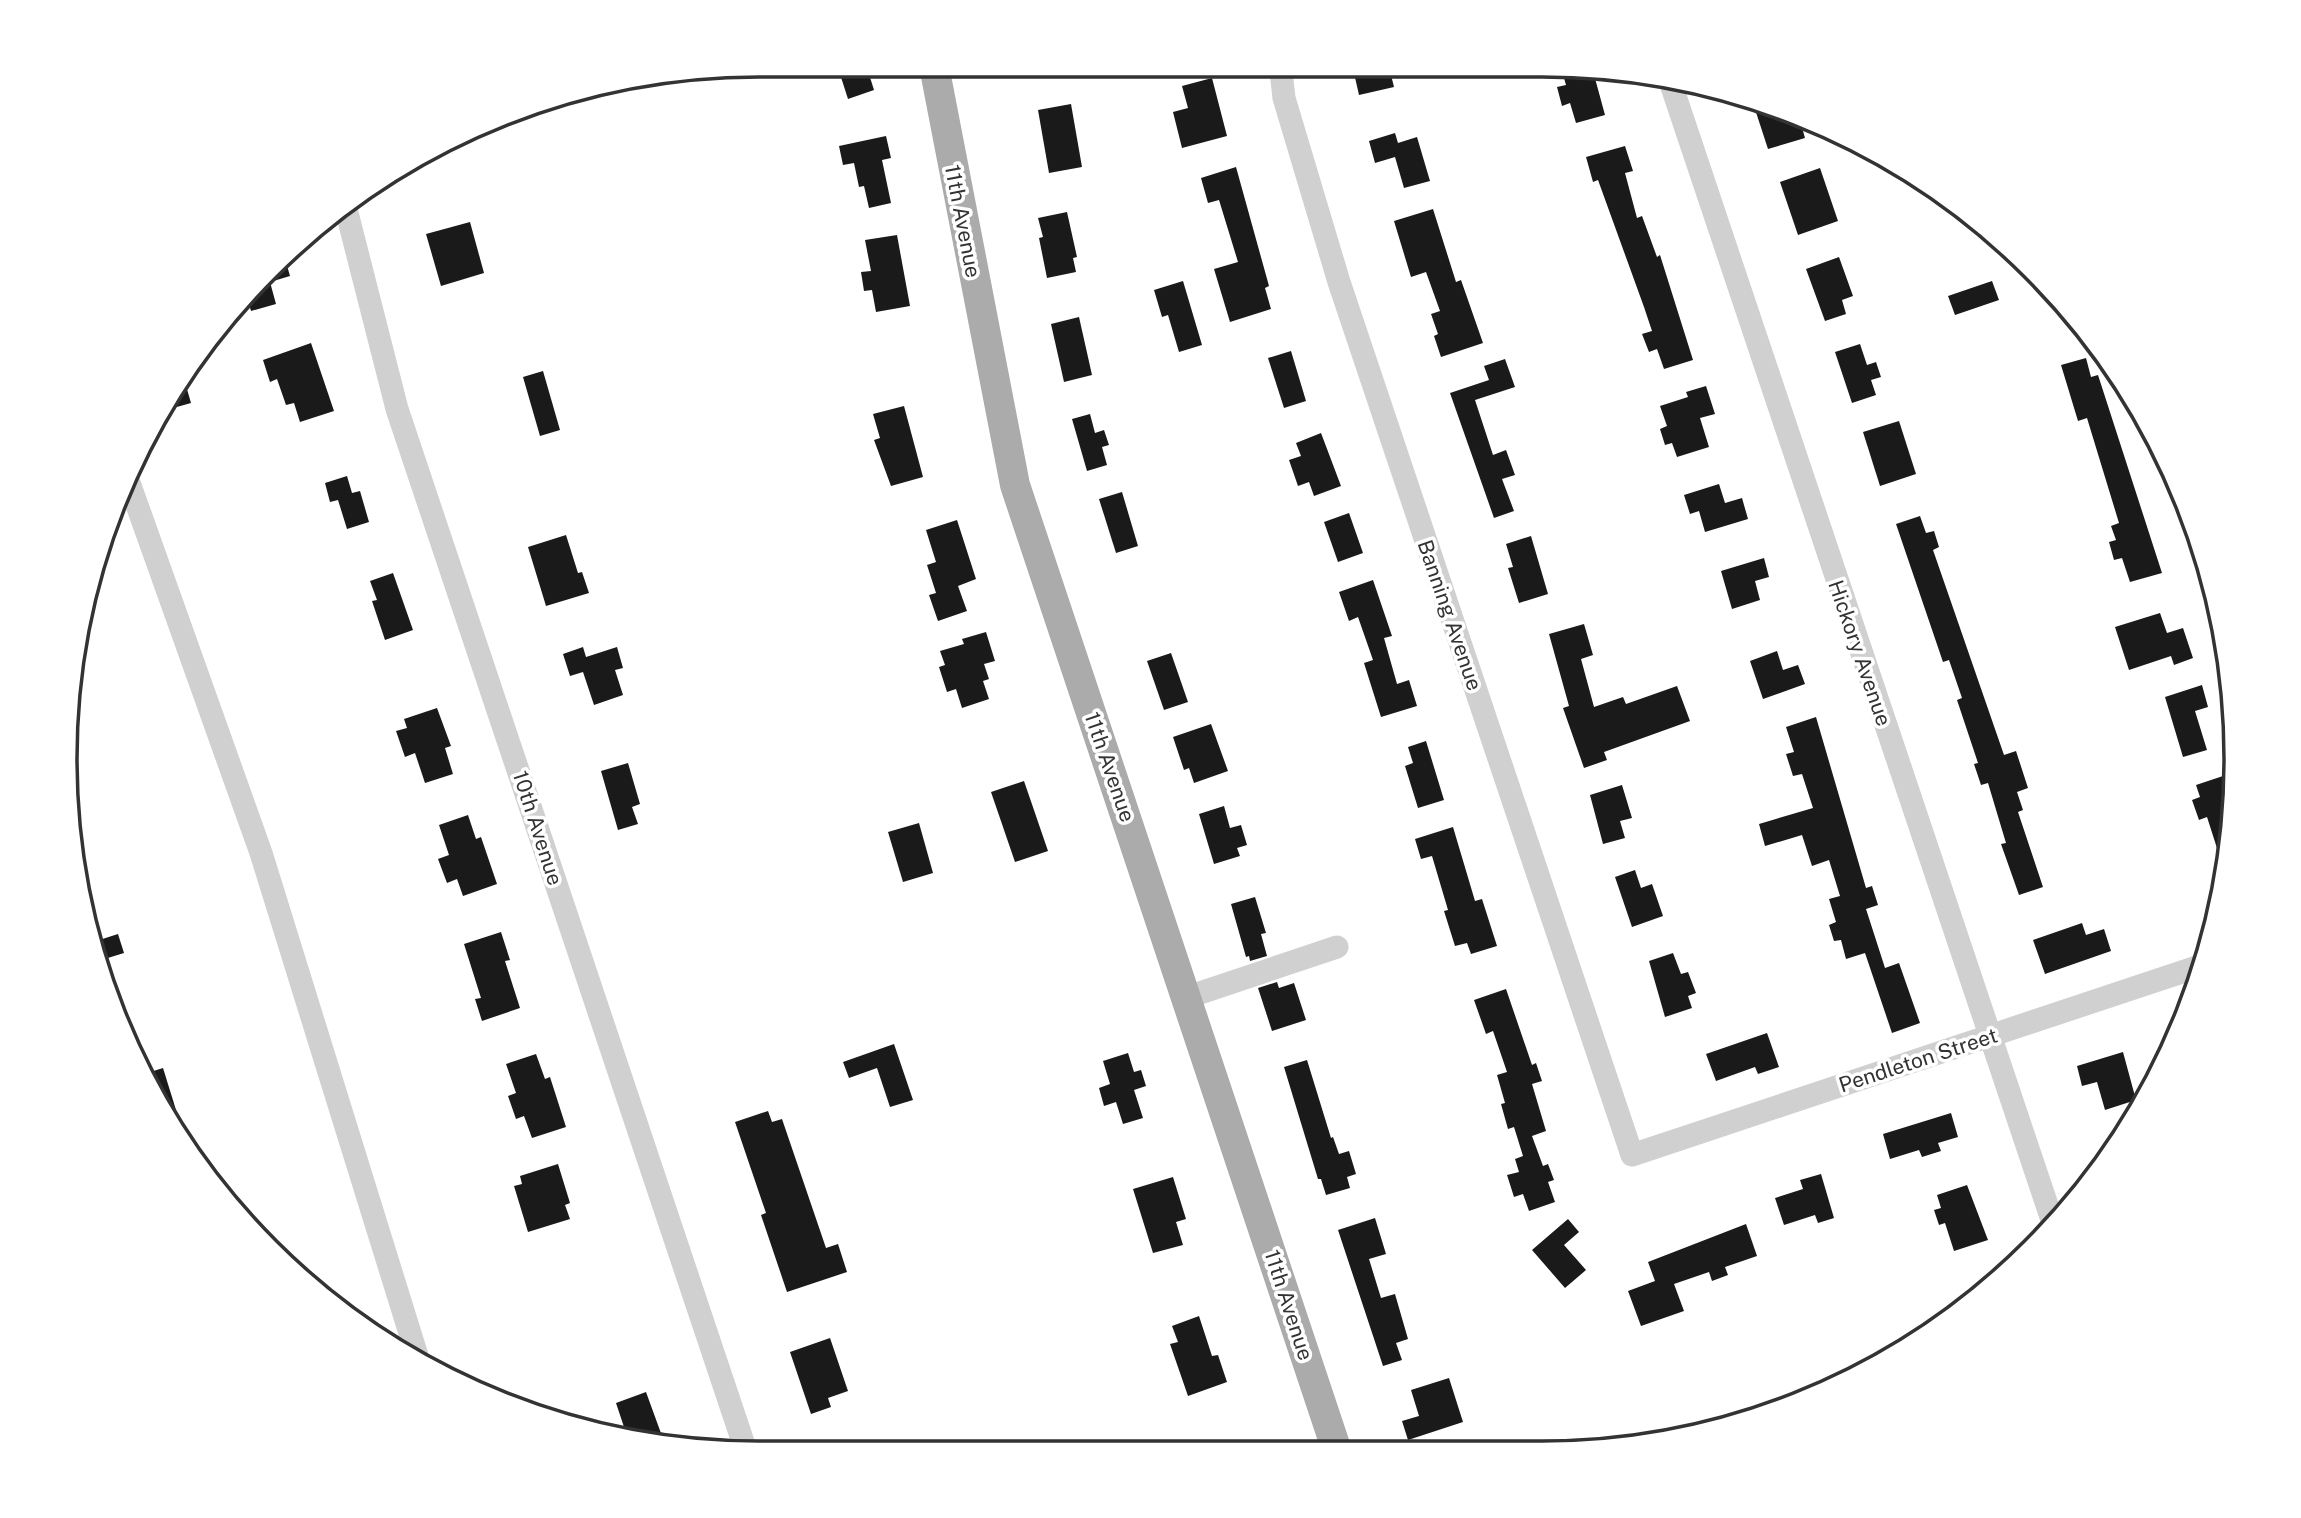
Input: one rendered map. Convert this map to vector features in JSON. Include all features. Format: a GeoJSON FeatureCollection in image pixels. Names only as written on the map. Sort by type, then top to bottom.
{"type":"FeatureCollection","features":[{"type":"Feature","properties":{"kind":"main road","name":"11th Avenue"},"geometry":{"type":"LineString","coordinates":[[936,77],[1015,485],[1188,997],[1334,1441]]}},
{"type":"Feature","properties":{"kind":"street","name":"Banning Avenue"},"geometry":{"type":"LineString","coordinates":[[1281,77],[1284,98],[1339,282],[1632,1155]]}},
{"type":"Feature","properties":{"kind":"street","name":"Hickory Avenue"},"geometry":{"type":"LineString","coordinates":[[1673,90],[2050,1214]]}},
{"type":"Feature","properties":{"kind":"street","name":"10th Avenue"},"geometry":{"type":"LineString","coordinates":[[348,215],[397,409],[743,1441]]}},
{"type":"Feature","properties":{"kind":"street"},"geometry":{"type":"LineString","coordinates":[[132,491],[257,840],[415,1348]]}},
{"type":"Feature","properties":{"kind":"street"},"geometry":{"type":"LineString","coordinates":[[1188,997],[1337,947]]}},
{"type":"Feature","properties":{"kind":"street","name":"Pendleton Street"},"geometry":{"type":"LineString","coordinates":[[1632,1155],[2191,969]]}},
{"type":"Feature","properties":{"kind":"building"},"geometry":{"type":"Polygon","coordinates":[[[841,77],[870,77],[874,90],[848,99],[841,77]]]}},
{"type":"Feature","properties":{"kind":"building"},"geometry":{"type":"Polygon","coordinates":[[[1355,77],[1392,77],[1394,87],[1359,95],[1355,77]]]}},
{"type":"Feature","properties":{"kind":"building"},"geometry":{"type":"Polygon","coordinates":[[[1564,77],[1595,79],[1605,115],[1576,123],[1570,103],[1562,106],[1557,87],[1566,85],[1564,77]]]}},
{"type":"Feature","properties":{"kind":"building"},"geometry":{"type":"Polygon","coordinates":[[[1212,78],[1227,136],[1182,148],[1173,112],[1188,108],[1182,86],[1212,78]]]}},
{"type":"Feature","properties":{"kind":"building"},"geometry":{"type":"Polygon","coordinates":[[[1071,104],[1082,167],[1049,173],[1038,110],[1071,104]]]}},
{"type":"Feature","properties":{"kind":"building"},"geometry":{"type":"Polygon","coordinates":[[[1756,111],[1802,129],[1805,138],[1768,149],[1756,111]]]}},
{"type":"Feature","properties":{"kind":"building"},"geometry":{"type":"Polygon","coordinates":[[[1395,133],[1398,143],[1417,137],[1430,181],[1404,188],[1395,157],[1375,163],[1369,141],[1395,133]]]}},
{"type":"Feature","properties":{"kind":"building"},"geometry":{"type":"Polygon","coordinates":[[[886,136],[891,158],[882,160],[891,203],[869,208],[864,186],[859,187],[854,163],[843,165],[839,146],[886,136]]]}},
{"type":"Feature","properties":{"kind":"building"},"geometry":{"type":"Polygon","coordinates":[[[1625,146],[1633,171],[1625,173],[1637,218],[1642,216],[1657,257],[1660,255],[1693,360],[1664,369],[1657,349],[1649,352],[1642,334],[1652,331],[1598,180],[1593,182],[1586,157],[1625,146]]]}},
{"type":"Feature","properties":{"kind":"building"},"geometry":{"type":"Polygon","coordinates":[[[1236,167],[1269,286],[1265,288],[1271,309],[1230,322],[1214,269],[1238,262],[1219,200],[1208,203],[1201,178],[1236,167]]]}},
{"type":"Feature","properties":{"kind":"building"},"geometry":{"type":"Polygon","coordinates":[[[1820,168],[1838,221],[1798,235],[1780,182],[1820,168]]]}},
{"type":"Feature","properties":{"kind":"building"},"geometry":{"type":"Polygon","coordinates":[[[1433,209],[1456,282],[1461,280],[1483,343],[1441,357],[1434,336],[1438,334],[1431,314],[1440,311],[1426,272],[1411,277],[1394,221],[1433,209]]]}},
{"type":"Feature","properties":{"kind":"building"},"geometry":{"type":"Polygon","coordinates":[[[1067,212],[1077,257],[1073,258],[1076,272],[1047,278],[1039,238],[1043,237],[1038,218],[1067,212]]]}},
{"type":"Feature","properties":{"kind":"building"},"geometry":{"type":"Polygon","coordinates":[[[470,222],[484,273],[441,286],[426,234],[470,222]]]}},
{"type":"Feature","properties":{"kind":"building"},"geometry":{"type":"Polygon","coordinates":[[[897,235],[910,306],[876,312],[872,290],[864,291],[861,272],[871,271],[865,240],[897,235]]]}},
{"type":"Feature","properties":{"kind":"building"},"geometry":{"type":"Polygon","coordinates":[[[1839,257],[1853,296],[1842,300],[1846,314],[1825,321],[1806,269],[1839,257]]]}},
{"type":"Feature","properties":{"kind":"building"},"geometry":{"type":"Polygon","coordinates":[[[287,267],[290,276],[273,281],[287,267]]]}},
{"type":"Feature","properties":{"kind":"building"},"geometry":{"type":"Polygon","coordinates":[[[1183,281],[1202,345],[1179,352],[1168,315],[1162,317],[1154,290],[1183,281]]]}},
{"type":"Feature","properties":{"kind":"building"},"geometry":{"type":"Polygon","coordinates":[[[1992,281],[1999,300],[1955,315],[1948,296],[1992,281]]]}},
{"type":"Feature","properties":{"kind":"building"},"geometry":{"type":"Polygon","coordinates":[[[270,284],[276,304],[251,311],[249,306],[270,284]]]}},
{"type":"Feature","properties":{"kind":"building"},"geometry":{"type":"Polygon","coordinates":[[[1079,317],[1092,375],[1064,382],[1051,324],[1079,317]]]}},
{"type":"Feature","properties":{"kind":"building"},"geometry":{"type":"Polygon","coordinates":[[[311,343],[334,411],[300,422],[294,403],[286,405],[277,379],[270,382],[263,360],[311,343]]]}},
{"type":"Feature","properties":{"kind":"building"},"geometry":{"type":"Polygon","coordinates":[[[1860,344],[1867,365],[1876,362],[1881,377],[1871,380],[1876,395],[1852,403],[1835,352],[1860,344]]]}},
{"type":"Feature","properties":{"kind":"building"},"geometry":{"type":"Polygon","coordinates":[[[1291,351],[1306,401],[1284,408],[1268,358],[1291,351]]]}},
{"type":"Feature","properties":{"kind":"building"},"geometry":{"type":"Polygon","coordinates":[[[2086,358],[2091,377],[2098,375],[2162,573],[2130,582],[2122,558],[2114,560],[2109,542],[2116,540],[2111,526],[2119,523],[2087,418],[2078,421],[2061,365],[2086,358]]]}},
{"type":"Feature","properties":{"kind":"building"},"geometry":{"type":"Polygon","coordinates":[[[1505,359],[1515,387],[1475,400],[1493,455],[1506,450],[1515,475],[1502,479],[1514,511],[1494,518],[1450,393],[1489,380],[1484,366],[1505,359]]]}},
{"type":"Feature","properties":{"kind":"building"},"geometry":{"type":"Polygon","coordinates":[[[543,371],[560,430],[540,436],[523,377],[543,371]]]}},
{"type":"Feature","properties":{"kind":"building"},"geometry":{"type":"Polygon","coordinates":[[[1706,386],[1715,414],[1700,418],[1709,447],[1677,457],[1672,443],[1665,445],[1660,429],[1667,426],[1660,406],[1688,397],[1686,392],[1706,386]]]}},
{"type":"Feature","properties":{"kind":"building"},"geometry":{"type":"Polygon","coordinates":[[[187,388],[191,403],[175,408],[187,388]]]}},
{"type":"Feature","properties":{"kind":"building"},"geometry":{"type":"Polygon","coordinates":[[[904,406],[923,477],[891,486],[874,440],[880,438],[873,414],[904,406]]]}},
{"type":"Feature","properties":{"kind":"building"},"geometry":{"type":"Polygon","coordinates":[[[1090,414],[1095,433],[1104,430],[1109,445],[1102,447],[1107,465],[1087,471],[1072,419],[1090,414]]]}},
{"type":"Feature","properties":{"kind":"building"},"geometry":{"type":"Polygon","coordinates":[[[1899,421],[1916,474],[1880,486],[1863,432],[1899,421]]]}},
{"type":"Feature","properties":{"kind":"building"},"geometry":{"type":"Polygon","coordinates":[[[1321,433],[1341,486],[1314,496],[1309,482],[1298,486],[1289,460],[1301,456],[1296,443],[1321,433]]]}},
{"type":"Feature","properties":{"kind":"building"},"geometry":{"type":"Polygon","coordinates":[[[347,476],[352,493],[360,491],[369,522],[347,529],[338,500],[330,502],[325,483],[347,476]]]}},
{"type":"Feature","properties":{"kind":"building"},"geometry":{"type":"Polygon","coordinates":[[[1719,484],[1725,503],[1742,498],[1748,519],[1705,532],[1699,511],[1690,514],[1684,495],[1719,484]]]}},
{"type":"Feature","properties":{"kind":"building"},"geometry":{"type":"Polygon","coordinates":[[[1122,492],[1138,546],[1116,553],[1099,499],[1122,492]]]}},
{"type":"Feature","properties":{"kind":"building"},"geometry":{"type":"Polygon","coordinates":[[[1349,513],[1363,553],[1338,562],[1324,522],[1349,513]]]}},
{"type":"Feature","properties":{"kind":"building"},"geometry":{"type":"Polygon","coordinates":[[[1920,516],[1926,533],[1934,531],[1939,547],[1933,550],[2004,755],[2016,751],[2028,788],[2017,792],[2023,810],[2018,812],[2043,887],[2019,895],[2001,844],[2006,843],[1988,783],[1981,785],[1974,764],[1978,763],[1957,700],[1962,698],[1949,660],[1943,662],[1896,524],[1920,516]]]}},
{"type":"Feature","properties":{"kind":"building"},"geometry":{"type":"Polygon","coordinates":[[[957,520],[976,579],[958,586],[967,611],[938,621],[929,595],[936,593],[927,565],[936,562],[926,530],[957,520]]]}},
{"type":"Feature","properties":{"kind":"building"},"geometry":{"type":"Polygon","coordinates":[[[566,535],[578,573],[582,572],[589,593],[546,606],[528,547],[566,535]]]}},
{"type":"Feature","properties":{"kind":"building"},"geometry":{"type":"Polygon","coordinates":[[[1531,536],[1548,594],[1519,603],[1508,568],[1513,567],[1506,544],[1531,536]]]}},
{"type":"Feature","properties":{"kind":"building"},"geometry":{"type":"Polygon","coordinates":[[[1764,558],[1769,577],[1755,581],[1760,600],[1732,609],[1721,571],[1764,558]]]}},
{"type":"Feature","properties":{"kind":"building"},"geometry":{"type":"Polygon","coordinates":[[[393,573],[413,630],[385,640],[372,601],[377,600],[370,581],[393,573]]]}},
{"type":"Feature","properties":{"kind":"building"},"geometry":{"type":"Polygon","coordinates":[[[1373,580],[1392,636],[1384,638],[1397,684],[1409,680],[1417,706],[1381,717],[1364,663],[1373,660],[1358,617],[1349,621],[1339,592],[1373,580]]]}},
{"type":"Feature","properties":{"kind":"building"},"geometry":{"type":"Polygon","coordinates":[[[2160,613],[2167,633],[2183,628],[2193,658],[2174,665],[2171,656],[2129,670],[2115,627],[2160,613]]]}},
{"type":"Feature","properties":{"kind":"building"},"geometry":{"type":"Polygon","coordinates":[[[1584,624],[1593,655],[1581,659],[1594,707],[1623,697],[1626,704],[1677,686],[1690,721],[1604,752],[1607,760],[1584,768],[1563,708],[1569,706],[1549,634],[1584,624]]]}},
{"type":"Feature","properties":{"kind":"building"},"geometry":{"type":"Polygon","coordinates":[[[986,632],[995,661],[984,664],[989,679],[983,681],[989,699],[962,708],[956,689],[947,692],[939,667],[945,665],[940,651],[964,644],[962,639],[986,632]]]}},
{"type":"Feature","properties":{"kind":"building"},"geometry":{"type":"Polygon","coordinates":[[[583,647],[586,657],[617,647],[623,668],[615,670],[623,695],[594,705],[583,672],[570,676],[563,654],[583,647]]]}},
{"type":"Feature","properties":{"kind":"building"},"geometry":{"type":"Polygon","coordinates":[[[1777,651],[1783,670],[1798,665],[1805,684],[1763,699],[1750,661],[1777,651]]]}},
{"type":"Feature","properties":{"kind":"building"},"geometry":{"type":"Polygon","coordinates":[[[1171,653],[1188,702],[1164,710],[1147,661],[1171,653]]]}},
{"type":"Feature","properties":{"kind":"building"},"geometry":{"type":"Polygon","coordinates":[[[2202,685],[2208,707],[2195,711],[2207,750],[2183,757],[2165,697],[2202,685]]]}},
{"type":"Feature","properties":{"kind":"building"},"geometry":{"type":"Polygon","coordinates":[[[437,708],[451,746],[445,748],[453,774],[425,783],[415,753],[405,757],[396,731],[407,728],[404,719],[437,708]]]}},
{"type":"Feature","properties":{"kind":"building"},"geometry":{"type":"Polygon","coordinates":[[[1816,717],[1866,888],[1872,886],[1878,905],[1866,909],[1885,968],[1899,963],[1920,1023],[1892,1033],[1865,953],[1846,959],[1841,940],[1834,941],[1829,925],[1836,922],[1829,899],[1840,896],[1829,860],[1812,866],[1802,835],[1765,846],[1759,824],[1813,808],[1802,774],[1793,776],[1786,754],[1794,752],[1786,727],[1816,717]]]}},
{"type":"Feature","properties":{"kind":"building"},"geometry":{"type":"Polygon","coordinates":[[[1211,724],[1228,771],[1194,783],[1189,768],[1184,770],[1173,737],[1211,724]]]}},
{"type":"Feature","properties":{"kind":"building"},"geometry":{"type":"Polygon","coordinates":[[[1426,741],[1444,800],[1418,808],[1405,766],[1413,763],[1408,747],[1426,741]]]}},
{"type":"Feature","properties":{"kind":"building"},"geometry":{"type":"Polygon","coordinates":[[[628,763],[640,804],[632,807],[638,824],[618,830],[601,771],[628,763]]]}},
{"type":"Feature","properties":{"kind":"building"},"geometry":{"type":"Polygon","coordinates":[[[2224,776],[2218,850],[2207,817],[2199,820],[2192,800],[2200,797],[2196,785],[2224,776]]]}},
{"type":"Feature","properties":{"kind":"building"},"geometry":{"type":"Polygon","coordinates":[[[1024,781],[1048,851],[1015,862],[991,792],[1024,781]]]}},
{"type":"Feature","properties":{"kind":"building"},"geometry":{"type":"Polygon","coordinates":[[[1622,785],[1632,818],[1620,821],[1625,838],[1603,844],[1590,795],[1622,785]]]}},
{"type":"Feature","properties":{"kind":"building"},"geometry":{"type":"Polygon","coordinates":[[[1224,806],[1230,828],[1241,825],[1247,845],[1237,848],[1240,856],[1214,864],[1199,814],[1224,806]]]}},
{"type":"Feature","properties":{"kind":"building"},"geometry":{"type":"Polygon","coordinates":[[[468,815],[476,839],[481,837],[497,884],[463,896],[457,879],[447,883],[438,859],[449,855],[439,825],[468,815]]]}},
{"type":"Feature","properties":{"kind":"building"},"geometry":{"type":"Polygon","coordinates":[[[919,823],[933,873],[903,882],[888,832],[919,823]]]}},
{"type":"Feature","properties":{"kind":"building"},"geometry":{"type":"Polygon","coordinates":[[[1453,827],[1475,901],[1482,899],[1497,946],[1471,954],[1467,943],[1455,946],[1444,911],[1448,910],[1432,856],[1421,859],[1415,839],[1453,827]]]}},
{"type":"Feature","properties":{"kind":"building"},"geometry":{"type":"Polygon","coordinates":[[[1635,870],[1641,888],[1652,884],[1663,916],[1632,927],[1615,877],[1635,870]]]}},
{"type":"Feature","properties":{"kind":"building"},"geometry":{"type":"Polygon","coordinates":[[[1255,897],[1266,933],[1261,934],[1267,956],[1250,961],[1249,956],[1246,957],[1231,904],[1255,897]]]}},
{"type":"Feature","properties":{"kind":"building"},"geometry":{"type":"Polygon","coordinates":[[[2082,923],[2086,935],[2104,929],[2111,951],[2045,974],[2033,940],[2082,923]]]}},
{"type":"Feature","properties":{"kind":"building"},"geometry":{"type":"Polygon","coordinates":[[[501,932],[510,960],[505,961],[520,1008],[482,1021],[475,999],[481,998],[464,944],[501,932]]]}},
{"type":"Feature","properties":{"kind":"building"},"geometry":{"type":"Polygon","coordinates":[[[118,934],[124,953],[107,958],[101,939],[118,934]]]}},
{"type":"Feature","properties":{"kind":"building"},"geometry":{"type":"Polygon","coordinates":[[[1673,953],[1681,974],[1688,972],[1696,993],[1688,996],[1692,1008],[1665,1017],[1649,961],[1673,953]]]}},
{"type":"Feature","properties":{"kind":"building"},"geometry":{"type":"Polygon","coordinates":[[[1277,982],[1279,988],[1294,983],[1306,1020],[1272,1031],[1258,988],[1277,982]]]}},
{"type":"Feature","properties":{"kind":"building"},"geometry":{"type":"Polygon","coordinates":[[[1506,989],[1532,1065],[1536,1063],[1542,1081],[1532,1084],[1546,1131],[1532,1136],[1543,1166],[1548,1164],[1554,1180],[1548,1182],[1555,1202],[1529,1211],[1523,1194],[1514,1197],[1507,1175],[1519,1172],[1515,1159],[1523,1156],[1514,1127],[1508,1129],[1501,1104],[1505,1103],[1497,1075],[1507,1072],[1493,1031],[1486,1034],[1474,1000],[1506,989]]]}},
{"type":"Feature","properties":{"kind":"building"},"geometry":{"type":"Polygon","coordinates":[[[1767,1033],[1779,1067],[1758,1074],[1755,1067],[1716,1081],[1706,1054],[1767,1033]]]}},
{"type":"Feature","properties":{"kind":"building"},"geometry":{"type":"Polygon","coordinates":[[[894,1044],[913,1100],[890,1107],[877,1068],[849,1078],[843,1062],[894,1044]]]}},
{"type":"Feature","properties":{"kind":"building"},"geometry":{"type":"Polygon","coordinates":[[[2123,1052],[2135,1096],[2133,1100],[2105,1110],[2097,1082],[2082,1086],[2077,1066],[2123,1052]]]}},
{"type":"Feature","properties":{"kind":"building"},"geometry":{"type":"Polygon","coordinates":[[[1128,1053],[1134,1072],[1141,1070],[1146,1086],[1134,1090],[1143,1118],[1123,1124],[1116,1102],[1104,1106],[1099,1088],[1110,1084],[1103,1061],[1128,1053]]]}},
{"type":"Feature","properties":{"kind":"building"},"geometry":{"type":"Polygon","coordinates":[[[536,1054],[545,1079],[550,1077],[566,1127],[532,1138],[524,1116],[516,1119],[508,1096],[516,1093],[506,1064],[536,1054]]]}},
{"type":"Feature","properties":{"kind":"building"},"geometry":{"type":"Polygon","coordinates":[[[1307,1060],[1331,1138],[1333,1137],[1339,1154],[1349,1151],[1356,1174],[1347,1177],[1350,1188],[1326,1195],[1321,1179],[1318,1179],[1284,1067],[1307,1060]]]}},
{"type":"Feature","properties":{"kind":"building"},"geometry":{"type":"Polygon","coordinates":[[[163,1068],[178,1115],[168,1100],[153,1071],[163,1068]]]}},
{"type":"Feature","properties":{"kind":"building"},"geometry":{"type":"Polygon","coordinates":[[[768,1111],[772,1122],[782,1119],[826,1248],[838,1244],[847,1272],[787,1292],[761,1215],[766,1213],[735,1122],[768,1111]]]}},
{"type":"Feature","properties":{"kind":"building"},"geometry":{"type":"Polygon","coordinates":[[[1951,1113],[1958,1137],[1938,1143],[1941,1151],[1922,1157],[1919,1150],[1890,1159],[1883,1134],[1951,1113]]]}},
{"type":"Feature","properties":{"kind":"building"},"geometry":{"type":"Polygon","coordinates":[[[558,1164],[570,1203],[565,1205],[570,1219],[528,1232],[514,1186],[522,1184],[520,1176],[558,1164]]]}},
{"type":"Feature","properties":{"kind":"building"},"geometry":{"type":"Polygon","coordinates":[[[1821,1174],[1834,1218],[1818,1223],[1815,1215],[1784,1225],[1775,1198],[1803,1189],[1800,1180],[1821,1174]]]}},
{"type":"Feature","properties":{"kind":"building"},"geometry":{"type":"Polygon","coordinates":[[[1173,1177],[1186,1219],[1176,1222],[1183,1245],[1153,1253],[1133,1189],[1173,1177]]]}},
{"type":"Feature","properties":{"kind":"building"},"geometry":{"type":"Polygon","coordinates":[[[1967,1185],[1988,1240],[1954,1251],[1945,1223],[1939,1225],[1934,1210],[1941,1208],[1937,1195],[1967,1185]]]}},
{"type":"Feature","properties":{"kind":"building"},"geometry":{"type":"Polygon","coordinates":[[[1375,1218],[1386,1254],[1369,1259],[1381,1298],[1395,1294],[1408,1339],[1396,1343],[1402,1360],[1383,1366],[1338,1230],[1375,1218]]]}},
{"type":"Feature","properties":{"kind":"building"},"geometry":{"type":"Polygon","coordinates":[[[1568,1219],[1579,1232],[1564,1245],[1586,1270],[1565,1288],[1532,1250],[1568,1219]]]}},
{"type":"Feature","properties":{"kind":"building"},"geometry":{"type":"Polygon","coordinates":[[[1746,1224],[1757,1256],[1725,1267],[1728,1275],[1712,1281],[1709,1272],[1674,1284],[1684,1311],[1641,1326],[1628,1291],[1655,1281],[1648,1262],[1746,1224]]]}},
{"type":"Feature","properties":{"kind":"building"},"geometry":{"type":"Polygon","coordinates":[[[1199,1316],[1212,1356],[1218,1355],[1227,1382],[1188,1396],[1170,1344],[1178,1342],[1172,1326],[1199,1316]]]}},
{"type":"Feature","properties":{"kind":"building"},"geometry":{"type":"Polygon","coordinates":[[[830,1338],[848,1391],[828,1398],[831,1407],[811,1414],[790,1352],[830,1338]]]}},
{"type":"Feature","properties":{"kind":"building"},"geometry":{"type":"Polygon","coordinates":[[[1449,1378],[1463,1422],[1408,1440],[1402,1421],[1419,1416],[1411,1390],[1449,1378]]]}},
{"type":"Feature","properties":{"kind":"building"},"geometry":{"type":"Polygon","coordinates":[[[646,1392],[661,1434],[624,1428],[616,1403],[646,1392]]]}}]}
